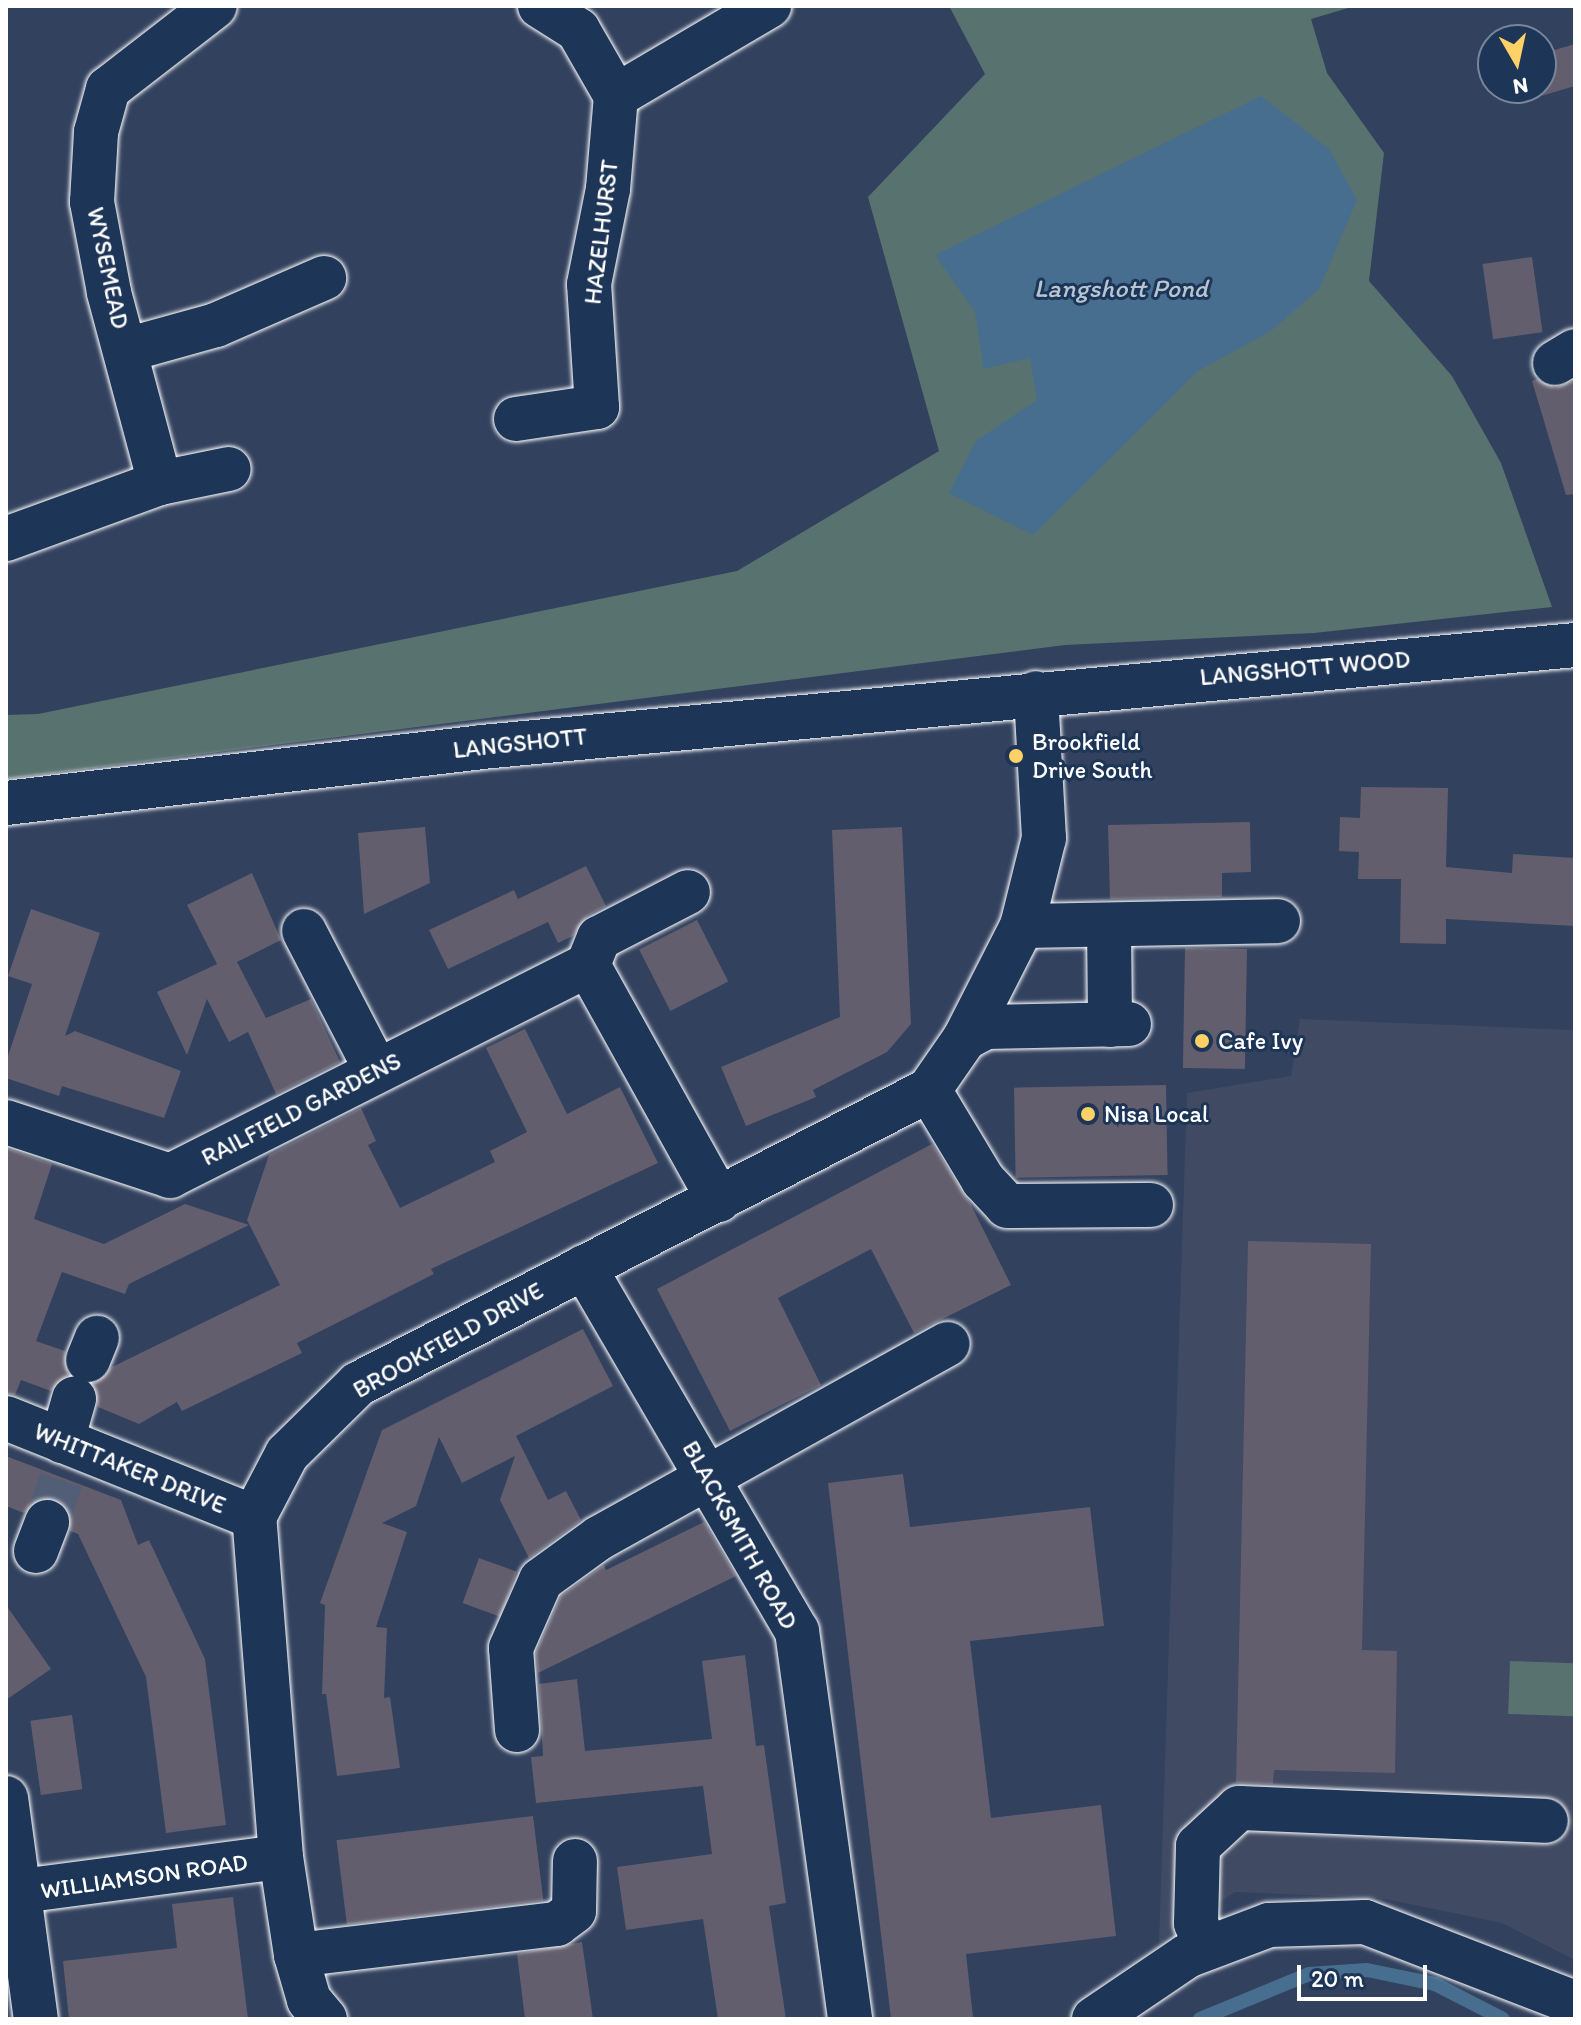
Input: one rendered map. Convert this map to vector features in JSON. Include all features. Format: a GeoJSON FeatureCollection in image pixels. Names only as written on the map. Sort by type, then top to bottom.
{"type":"FeatureCollection","features":[{"type":"Feature","properties":{"kind":"street","name":"WYSEMEAD"},"geometry":{"type":"LineString","coordinates":[[160,483],[92,202],[96,132],[108,89],[215,6]]}},
{"type":"Feature","properties":{"kind":"street"},"geometry":{"type":"LineString","coordinates":[[540,6],[578,30],[616,96],[769,6]]}},
{"type":"Feature","properties":{"kind":"street","name":"HAZELHURST"},"geometry":{"type":"LineString","coordinates":[[516,419],[597,407],[589,284],[608,189],[616,96]]}},
{"type":"Feature","properties":{"kind":"street"},"geometry":{"type":"LineString","coordinates":[[126,350],[216,325],[324,278]]}},
{"type":"Feature","properties":{"kind":"street"},"geometry":{"type":"LineString","coordinates":[[6,539],[160,483],[229,469]]}},
{"type":"Feature","properties":{"kind":"street","name":"LANGSHOTT WOOD"},"geometry":{"type":"LineString","coordinates":[[1036,693],[1575,645]]}},
{"type":"Feature","properties":{"kind":"street"},"geometry":{"type":"LineString","coordinates":[[1036,693],[1044,838],[1022,926],[965,1038],[929,1090],[983,1180],[1007,1206],[1151,1205]]}},
{"type":"Feature","properties":{"kind":"street","name":"LANGSHOTT"},"geometry":{"type":"LineString","coordinates":[[6,803],[482,747],[1036,693]]}},
{"type":"Feature","properties":{"kind":"street"},"geometry":{"type":"LineString","coordinates":[[688,892],[599,938],[588,965],[719,1200]]}},
{"type":"Feature","properties":{"kind":"street"},"geometry":{"type":"LineString","coordinates":[[1022,926],[1278,921]]}},
{"type":"Feature","properties":{"kind":"street"},"geometry":{"type":"LineString","coordinates":[[965,1038],[986,1027],[1120,1025],[1109,925]]}},
{"type":"Feature","properties":{"kind":"street"},"geometry":{"type":"LineString","coordinates":[[304,931],[376,1070]]}},
{"type":"Feature","properties":{"kind":"street","name":"RAILFIELD GARDENS"},"geometry":{"type":"LineString","coordinates":[[6,1122],[170,1176],[588,965]]}},
{"type":"Feature","properties":{"kind":"street","name":"BROOKFIELD DRIVE"},"geometry":{"type":"LineString","coordinates":[[254,1517],[287,1454],[358,1384],[929,1090]]}},
{"type":"Feature","properties":{"kind":"street","name":"BLACKSMITH ROAD"},"geometry":{"type":"LineString","coordinates":[[584,1267],[797,1631],[850,2019]]}},
{"type":"Feature","properties":{"kind":"street"},"geometry":{"type":"LineString","coordinates":[[517,1730],[511,1648],[541,1580],[599,1538],[948,1344]]}},
{"type":"Feature","properties":{"kind":"street"},"geometry":{"type":"LineString","coordinates":[[67,1455],[87,1366]]}},
{"type":"Feature","properties":{"kind":"street","name":"WHITTAKER DRIVE"},"geometry":{"type":"LineString","coordinates":[[6,1418],[67,1455],[254,1517]]}},
{"type":"Feature","properties":{"kind":"street"},"geometry":{"type":"LineString","coordinates":[[254,1517],[281,1857],[296,1955],[309,2000],[325,2019]]}},
{"type":"Feature","properties":{"kind":"street"},"geometry":{"type":"LineString","coordinates":[[6,1798],[13,1893],[36,2019]]}},
{"type":"Feature","properties":{"kind":"street"},"geometry":{"type":"LineString","coordinates":[[1207,1948],[1196,1923],[1198,1846],[1239,1808],[1546,1821]]}},
{"type":"Feature","properties":{"kind":"street","name":"WILLIAMSON ROAD"},"geometry":{"type":"LineString","coordinates":[[13,1893],[281,1857]]}},
{"type":"Feature","properties":{"kind":"street"},"geometry":{"type":"LineString","coordinates":[[296,1955],[557,1924],[574,1911],[575,1861]]}},
{"type":"Feature","properties":{"kind":"street"},"geometry":{"type":"LineString","coordinates":[[1094,2019],[1187,1956],[1269,1925],[1365,1922],[1575,2003]]}},
{"type":"Feature","properties":{"kind":"shaded area"},"geometry":{"type":"Polygon","coordinates":[[[1300,1019],[1575,1030],[1575,1960],[1502,1923],[1380,1898],[1235,1892],[1159,1943],[1187,1093],[1291,1076],[1300,1019]]]}},
{"type":"Feature","properties":{"kind":"green space"},"geometry":{"type":"Polygon","coordinates":[[[949,6],[1355,6],[1311,19],[1327,73],[1384,153],[1369,281],[1452,376],[1501,463],[1552,607],[1314,633],[1065,645],[6,779],[6,715],[38,714],[737,571],[939,451],[868,197],[985,74],[949,6]]]}},
{"type":"Feature","properties":{"kind":"green space"},"geometry":{"type":"Polygon","coordinates":[[[1510,1661],[1575,1663],[1573,1716],[1508,1714],[1510,1661]]]}},
{"type":"Feature","properties":{"kind":"water","name":"Langshott Pond"},"geometry":{"type":"Polygon","coordinates":[[[1261,96],[1329,149],[1357,200],[1319,289],[1271,331],[1198,371],[1033,535],[949,493],[976,441],[1037,400],[1030,358],[984,369],[975,312],[935,255],[1261,96]]]}},
{"type":"Feature","properties":{"kind":"building"},"geometry":{"type":"Polygon","coordinates":[[[1575,44],[1575,86],[1557,91],[1557,49],[1575,44]]]}},
{"type":"Feature","properties":{"kind":"building"},"geometry":{"type":"Polygon","coordinates":[[[1532,257],[1543,332],[1493,339],[1482,264],[1532,257]]]}},
{"type":"Feature","properties":{"kind":"building"},"geometry":{"type":"Polygon","coordinates":[[[1537,379],[1555,388],[1575,380],[1575,494],[1566,495],[1532,381],[1537,379]]]}},
{"type":"Feature","properties":{"kind":"building"},"geometry":{"type":"Polygon","coordinates":[[[1361,787],[1448,788],[1446,867],[1512,873],[1513,854],[1575,858],[1575,926],[1446,919],[1446,944],[1400,943],[1401,879],[1358,879],[1359,852],[1339,851],[1340,817],[1360,818],[1361,787]]]}},
{"type":"Feature","properties":{"kind":"building"},"geometry":{"type":"Polygon","coordinates":[[[1250,822],[1251,872],[1222,873],[1222,897],[1110,899],[1108,825],[1250,822]]]}},
{"type":"Feature","properties":{"kind":"building"},"geometry":{"type":"Polygon","coordinates":[[[425,827],[430,883],[364,914],[358,833],[425,827]]]}},
{"type":"Feature","properties":{"kind":"building"},"geometry":{"type":"Polygon","coordinates":[[[902,827],[911,1024],[887,1052],[813,1090],[816,1097],[746,1126],[721,1067],[840,1017],[832,830],[902,827]]]}},
{"type":"Feature","properties":{"kind":"building"},"geometry":{"type":"Polygon","coordinates":[[[586,866],[606,906],[587,916],[573,936],[558,943],[548,922],[448,969],[429,930],[514,890],[518,899],[586,866]]]}},
{"type":"Feature","properties":{"kind":"building"},"geometry":{"type":"Polygon","coordinates":[[[252,873],[281,940],[237,962],[266,1018],[311,999],[340,1062],[276,1094],[248,1032],[229,1042],[207,999],[187,1055],[157,992],[217,964],[187,905],[252,873]]]}},
{"type":"Feature","properties":{"kind":"building"},"geometry":{"type":"Polygon","coordinates":[[[31,909],[100,933],[65,1036],[75,1031],[181,1071],[164,1118],[62,1086],[59,1096],[6,1078],[6,1062],[32,984],[8,976],[31,909]]]}},
{"type":"Feature","properties":{"kind":"building"},"geometry":{"type":"Polygon","coordinates":[[[697,920],[728,981],[670,1011],[639,950],[697,920]]]}},
{"type":"Feature","properties":{"kind":"building"},"geometry":{"type":"Polygon","coordinates":[[[1185,948],[1247,949],[1245,1069],[1183,1068],[1185,948]]]}},
{"type":"Feature","properties":{"kind":"building"},"geometry":{"type":"Polygon","coordinates":[[[525,1029],[567,1114],[620,1087],[658,1163],[431,1269],[434,1274],[297,1343],[302,1353],[182,1411],[177,1402],[139,1424],[98,1407],[93,1384],[112,1367],[280,1285],[247,1220],[269,1155],[361,1108],[376,1141],[368,1145],[400,1208],[495,1162],[490,1151],[527,1132],[486,1048],[525,1029]]]}},
{"type":"Feature","properties":{"kind":"building"},"geometry":{"type":"Polygon","coordinates":[[[1166,1085],[1168,1175],[1016,1178],[1014,1088],[1166,1085]]]}},
{"type":"Feature","properties":{"kind":"building"},"geometry":{"type":"Polygon","coordinates":[[[932,1144],[970,1203],[1011,1285],[914,1333],[871,1249],[778,1298],[821,1385],[730,1431],[657,1289],[932,1144]]]}},
{"type":"Feature","properties":{"kind":"building"},"geometry":{"type":"Polygon","coordinates":[[[6,1148],[52,1164],[34,1219],[104,1244],[185,1204],[249,1225],[129,1284],[125,1294],[62,1272],[36,1341],[65,1351],[68,1375],[51,1391],[21,1380],[15,1395],[6,1394],[6,1148]]]}},
{"type":"Feature","properties":{"kind":"building"},"geometry":{"type":"Polygon","coordinates":[[[1248,1241],[1371,1244],[1362,1650],[1397,1651],[1395,1773],[1274,1770],[1273,1784],[1236,1783],[1248,1241]]]}},
{"type":"Feature","properties":{"kind":"building"},"geometry":{"type":"Polygon","coordinates":[[[583,1329],[613,1386],[516,1436],[548,1500],[566,1491],[581,1520],[529,1558],[500,1500],[515,1456],[462,1483],[439,1437],[416,1506],[382,1523],[407,1532],[376,1627],[387,1628],[384,1698],[390,1697],[400,1768],[337,1776],[326,1694],[322,1694],[325,1605],[320,1603],[382,1430],[583,1329]]]}},
{"type":"Feature","properties":{"kind":"building"},"geometry":{"type":"Polygon","coordinates":[[[6,1456],[121,1500],[138,1545],[149,1540],[205,1659],[226,1825],[166,1833],[146,1677],[78,1534],[70,1531],[66,1506],[44,1497],[24,1513],[6,1506],[6,1456]]]}},
{"type":"Feature","properties":{"kind":"building"},"geometry":{"type":"Polygon","coordinates":[[[903,1474],[910,1527],[1090,1507],[1104,1626],[970,1641],[991,1818],[1101,1805],[1116,1936],[966,1954],[973,2017],[891,2019],[828,1483],[903,1474]]]}},
{"type":"Feature","properties":{"kind":"building"},"geometry":{"type":"Polygon","coordinates":[[[704,1522],[736,1576],[538,1673],[536,1652],[561,1596],[604,1565],[606,1570],[704,1522]]]}},
{"type":"Feature","properties":{"kind":"building"},"geometry":{"type":"Polygon","coordinates":[[[479,1558],[517,1572],[500,1617],[463,1603],[479,1558]]]}},
{"type":"Feature","properties":{"kind":"building"},"geometry":{"type":"Polygon","coordinates":[[[6,1605],[51,1669],[6,1700],[6,1605]]]}},
{"type":"Feature","properties":{"kind":"building"},"geometry":{"type":"Polygon","coordinates":[[[745,1655],[756,1746],[764,1745],[786,1903],[769,1906],[786,2019],[718,2019],[703,1919],[626,1930],[617,1867],[712,1854],[703,1786],[536,1803],[531,1757],[543,1756],[539,1684],[577,1679],[585,1751],[712,1739],[702,1661],[745,1655]]]}},
{"type":"Feature","properties":{"kind":"building"},"geometry":{"type":"Polygon","coordinates":[[[72,1715],[82,1789],[41,1795],[30,1721],[72,1715]]]}},
{"type":"Feature","properties":{"kind":"building"},"geometry":{"type":"Polygon","coordinates":[[[533,1816],[543,1900],[347,1924],[336,1840],[533,1816]]]}},
{"type":"Feature","properties":{"kind":"building"},"geometry":{"type":"Polygon","coordinates":[[[233,1897],[248,2019],[69,2019],[63,1961],[177,1948],[172,1904],[233,1897]]]}},
{"type":"Feature","properties":{"kind":"building"},"geometry":{"type":"Polygon","coordinates":[[[582,1942],[593,2019],[525,2019],[517,1954],[582,1942]]]}},
{"type":"Feature","properties":{"kind":"waterway"},"geometry":{"type":"LineString","coordinates":[[1200,2019],[1309,1974],[1367,1970],[1435,1984],[1503,2019]]}},
{"type":"Feature","properties":{"kind":"tunnel"},"geometry":{"type":"LineString","coordinates":[[47,1522],[62,1477]]}},
{"type":"Feature","properties":{"kind":"place","name":"Brookfield Drive South"},"geometry":{"type":"Point","coordinates":[1016,756]}},
{"type":"Feature","properties":{"kind":"place","name":"Cafe Ivy"},"geometry":{"type":"Point","coordinates":[1202,1041]}},
{"type":"Feature","properties":{"kind":"place","name":"Nisa Local"},"geometry":{"type":"Point","coordinates":[1088,1114]}}]}
